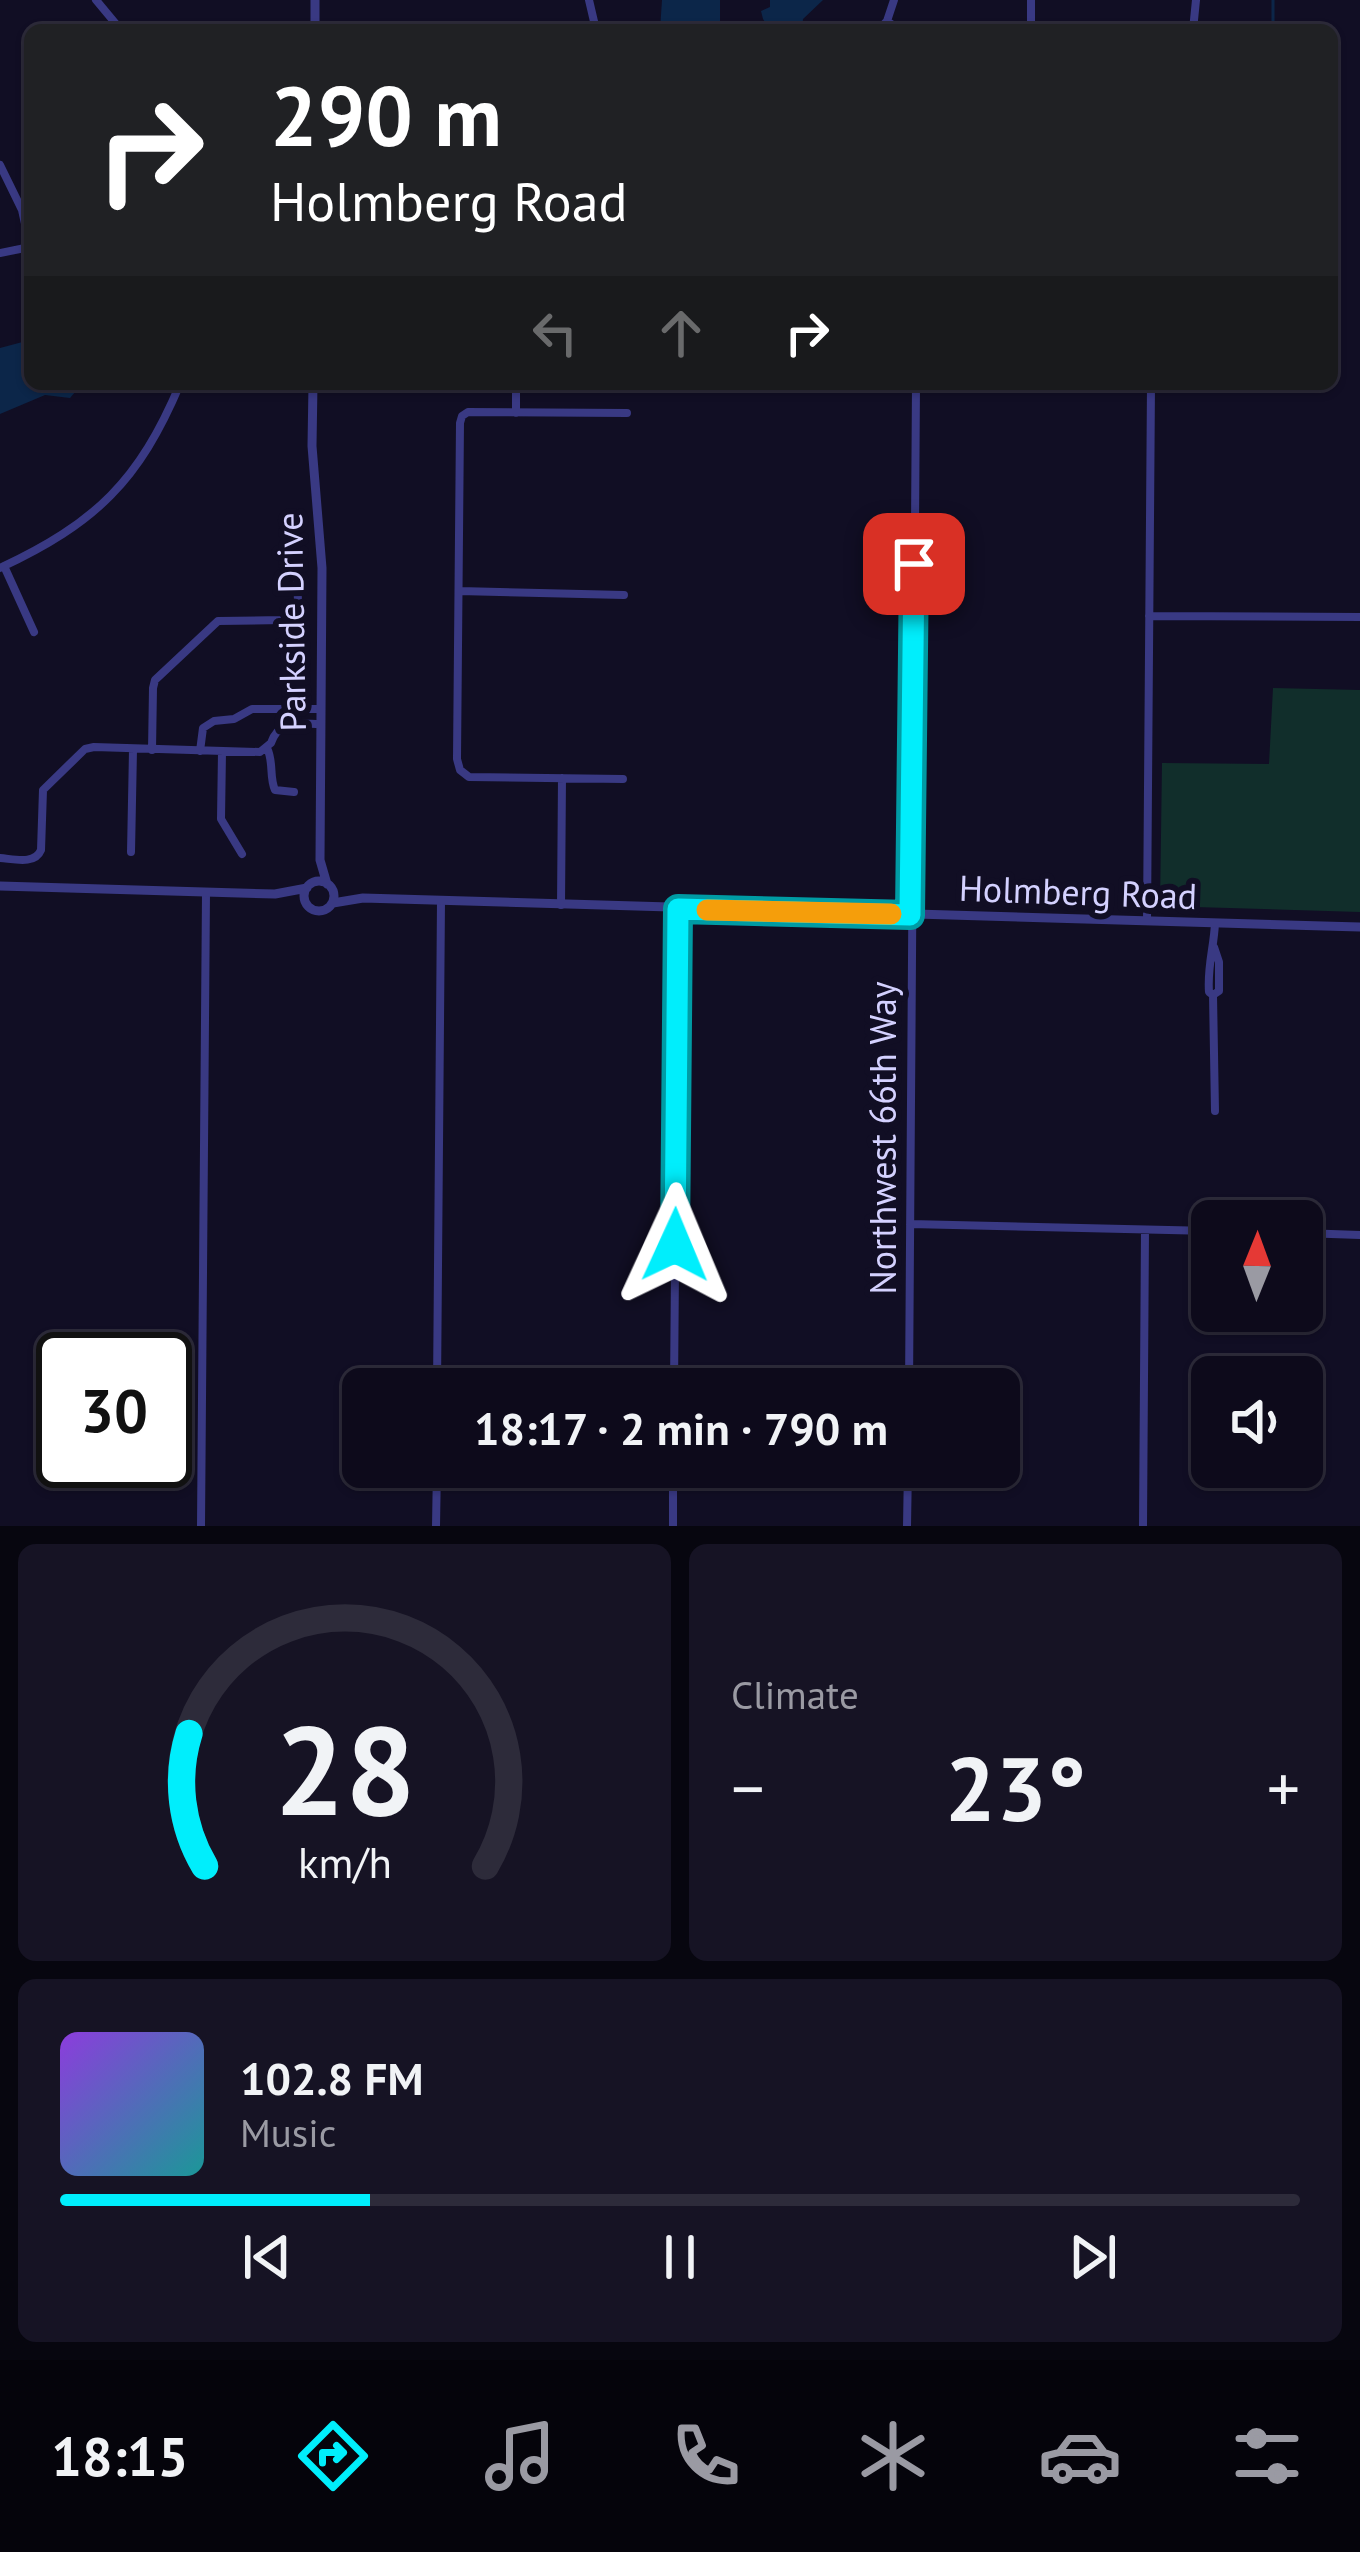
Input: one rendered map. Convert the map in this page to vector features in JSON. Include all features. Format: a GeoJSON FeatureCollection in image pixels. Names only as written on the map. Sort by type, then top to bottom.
{"type":"FeatureCollection","features":[{"type":"Feature","properties":{"kind":"street"},"geometry":{"type":"LineString","coordinates":[[96,0],[116,24]]}},
{"type":"Feature","properties":{"kind":"street"},"geometry":{"type":"LineString","coordinates":[[883,24],[894,0]]}},
{"type":"Feature","properties":{"kind":"street"},"geometry":{"type":"LineString","coordinates":[[886,21],[891,24]]}},
{"type":"Feature","properties":{"kind":"street"},"geometry":{"type":"LineString","coordinates":[[0,165],[24,219]]}},
{"type":"Feature","properties":{"kind":"street"},"geometry":{"type":"LineString","coordinates":[[34,632],[2,567],[64,533],[111,497],[150,446],[177,390]]}},
{"type":"Feature","properties":{"kind":"street","name":"Parkside Drive"},"geometry":{"type":"LineString","coordinates":[[313,390],[312,446],[322,568],[320,860],[328,885]]}},
{"type":"Feature","properties":{"kind":"street"},"geometry":{"type":"LineString","coordinates":[[516,390],[516,413]]}},
{"type":"Feature","properties":{"kind":"street","name":"Northwest 66th Way"},"geometry":{"type":"LineString","coordinates":[[909,1368],[916,390]]}},
{"type":"Feature","properties":{"kind":"street"},"geometry":{"type":"LineString","coordinates":[[1147,921],[1151,390]]}},
{"type":"Feature","properties":{"kind":"street"},"geometry":{"type":"LineString","coordinates":[[623,779],[469,777],[460,770],[460,423],[468,412],[627,413]]}},
{"type":"Feature","properties":{"kind":"street"},"geometry":{"type":"LineString","coordinates":[[152,750],[152,688],[161,671],[218,621],[293,617],[298,610],[296,557]]}},
{"type":"Feature","properties":{"kind":"street"},"geometry":{"type":"LineString","coordinates":[[459,591],[624,595]]}},
{"type":"Feature","properties":{"kind":"street"},"geometry":{"type":"LineString","coordinates":[[1149,616],[1360,616]]}},
{"type":"Feature","properties":{"kind":"street"},"geometry":{"type":"LineString","coordinates":[[200,751],[201,734],[209,724],[252,709],[320,710]]}},
{"type":"Feature","properties":{"kind":"street"},"geometry":{"type":"LineString","coordinates":[[266,709],[272,716],[273,736]]}},
{"type":"Feature","properties":{"kind":"street"},"geometry":{"type":"LineString","coordinates":[[0,858],[39,856],[43,790],[86,749],[260,752],[282,726],[320,724]]}},
{"type":"Feature","properties":{"kind":"street"},"geometry":{"type":"LineString","coordinates":[[267,748],[275,790],[294,792]]}},
{"type":"Feature","properties":{"kind":"street"},"geometry":{"type":"LineString","coordinates":[[131,852],[133,750]]}},
{"type":"Feature","properties":{"kind":"street"},"geometry":{"type":"LineString","coordinates":[[222,752],[221,819],[242,854]]}},
{"type":"Feature","properties":{"kind":"street"},"geometry":{"type":"LineString","coordinates":[[560,905],[562,778]]}},
{"type":"Feature","properties":{"kind":"street","name":"Parkside Drive"},"geometry":{"type":"LineString","coordinates":[[308,886],[320,860]]}},
{"type":"Feature","properties":{"kind":"street"},"geometry":{"type":"LineString","coordinates":[[0,886],[283,894],[319,882],[334,894],[333,903],[322,911],[312,910],[304,896],[308,886]]}},
{"type":"Feature","properties":{"kind":"street","name":"Holmberg Road"},"geometry":{"type":"LineString","coordinates":[[328,885],[363,898]]}},
{"type":"Feature","properties":{"kind":"street"},"geometry":{"type":"LineString","coordinates":[[201,1526],[206,893]]}},
{"type":"Feature","properties":{"kind":"street"},"geometry":{"type":"LineString","coordinates":[[283,894],[306,903]]}},
{"type":"Feature","properties":{"kind":"street","name":"Holmberg Road"},"geometry":{"type":"LineString","coordinates":[[333,903],[363,898],[1360,927]]}},
{"type":"Feature","properties":{"kind":"street"},"geometry":{"type":"LineString","coordinates":[[437,1368],[441,901]]}},
{"type":"Feature","properties":{"kind":"street"},"geometry":{"type":"LineString","coordinates":[[674,1368],[678,909]]}},
{"type":"Feature","properties":{"kind":"street"},"geometry":{"type":"LineString","coordinates":[[1214,923],[1208,962],[1213,995],[1214,1111]]}},
{"type":"Feature","properties":{"kind":"street"},"geometry":{"type":"LineString","coordinates":[[910,1224],[1191,1231]]}},
{"type":"Feature","properties":{"kind":"street"},"geometry":{"type":"LineString","coordinates":[[1143,1526],[1145,1230]]}},
{"type":"Feature","properties":{"kind":"street"},"geometry":{"type":"LineString","coordinates":[[1323,1233],[1360,1234]]}},
{"type":"Feature","properties":{"kind":"street"},"geometry":{"type":"LineString","coordinates":[[436,1488],[436,1526]]}},
{"type":"Feature","properties":{"kind":"street"},"geometry":{"type":"LineString","coordinates":[[673,1488],[673,1526]]}},
{"type":"Feature","properties":{"kind":"street"},"geometry":{"type":"LineString","coordinates":[[907,1526],[908,1488]]}},
{"type":"Feature","properties":{"kind":"green space"},"geometry":{"type":"Polygon","coordinates":[[[1273,688],[1360,690],[1360,912],[1160,906],[1162,763],[1269,764],[1273,688]]]}},
{"type":"Feature","properties":{"kind":"water"},"geometry":{"type":"Polygon","coordinates":[[[662,0],[720,0],[720,24],[660,24],[662,0]]]}},
{"type":"Feature","properties":{"kind":"water"},"geometry":{"type":"Polygon","coordinates":[[[770,0],[823,0],[803,24],[766,24],[761,11],[770,7],[770,0]]]}},
{"type":"Feature","properties":{"kind":"water"},"geometry":{"type":"Polygon","coordinates":[[[24,342],[24,390],[77,390],[70,398],[45,395],[0,414],[0,348],[24,342]]]}},
{"type":"Feature","properties":{"kind":"waterway"},"geometry":{"type":"LineString","coordinates":[[1273,0],[1273,24]]}},
{"type":"Feature","properties":{"kind":"slow traffic"},"geometry":{"type":"LineString","coordinates":[[707,910],[891,914]]}},
{"type":"Feature","properties":{"kind":"route"},"geometry":{"type":"LineString","coordinates":[[675,1245],[678,909],[910,915],[914,564]]}}]}
